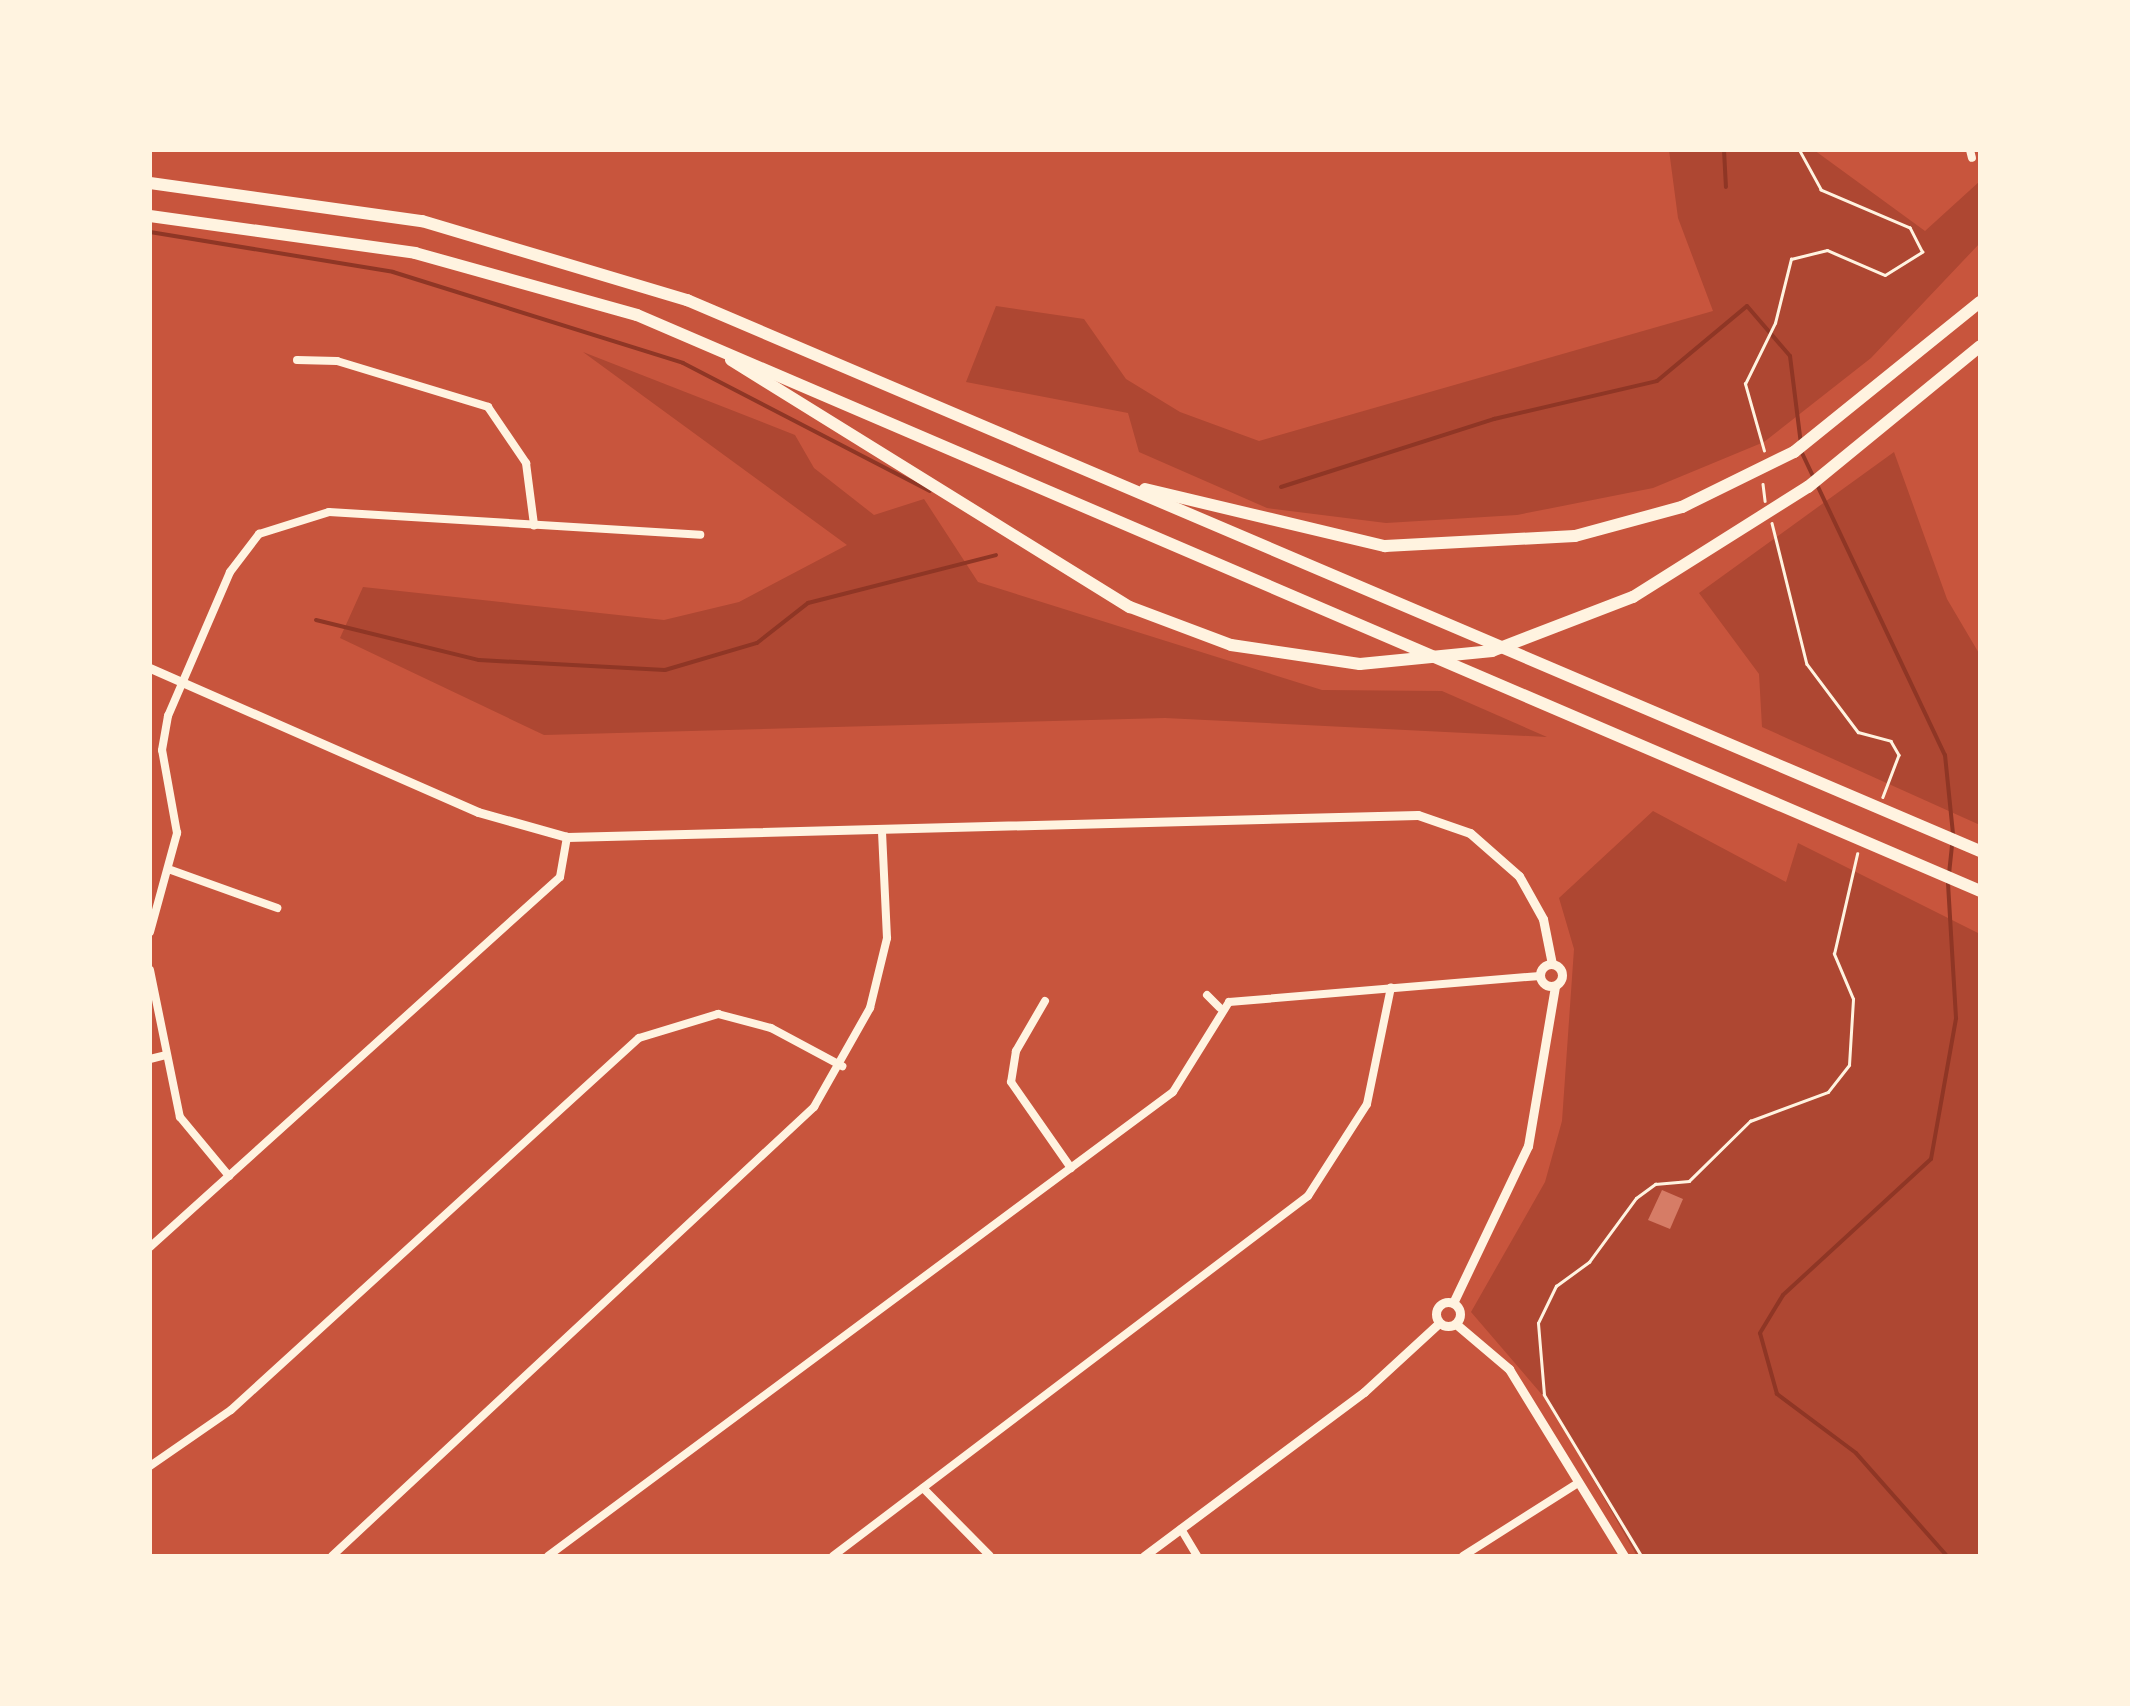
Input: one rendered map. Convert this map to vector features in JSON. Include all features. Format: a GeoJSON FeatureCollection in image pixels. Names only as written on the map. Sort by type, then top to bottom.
{"type":"FeatureCollection","features":[{"type":"Feature","properties":{"kind":"highway"},"geometry":{"type":"LineString","coordinates":[[150,183],[422,222],[538,251],[687,300],[1980,851]]}},
{"type":"Feature","properties":{"kind":"highway"},"geometry":{"type":"LineString","coordinates":[[150,216],[475,266],[688,335],[1980,891]]}},
{"type":"Feature","properties":{"kind":"highway"},"geometry":{"type":"LineString","coordinates":[[1128,487],[1273,525],[1431,549],[1575,536],[1744,480],[1854,412],[1980,302]]}},
{"type":"Feature","properties":{"kind":"highway"},"geometry":{"type":"LineString","coordinates":[[688,335],[1130,607],[1260,652],[1401,664],[1531,641],[1633,597],[1760,520],[1865,444],[1980,346]]}},
{"type":"Feature","properties":{"kind":"street"},"geometry":{"type":"LineString","coordinates":[[297,360],[337,360],[488,406],[526,464],[534,525]]}},
{"type":"Feature","properties":{"kind":"street"},"geometry":{"type":"LineString","coordinates":[[150,932],[171,870],[177,820],[162,750],[180,682],[243,550],[282,520],[329,512],[700,534]]}},
{"type":"Feature","properties":{"kind":"street"},"geometry":{"type":"LineString","coordinates":[[150,668],[478,812],[567,837],[882,832],[1418,815],[1470,833],[1519,876],[1543,919],[1552,964],[1562,974],[1555,986],[1528,1146],[1454,1303],[1456,1324]]}},
{"type":"Feature","properties":{"kind":"street"},"geometry":{"type":"LineString","coordinates":[[332,1556],[785,1139],[842,1066],[870,1008],[887,938],[882,832]]}},
{"type":"Feature","properties":{"kind":"street"},"geometry":{"type":"LineString","coordinates":[[150,1248],[560,876],[567,837]]}},
{"type":"Feature","properties":{"kind":"street"},"geometry":{"type":"LineString","coordinates":[[171,870],[277,908]]}},
{"type":"Feature","properties":{"kind":"street"},"geometry":{"type":"LineString","coordinates":[[1540,976],[1552,964]]}},
{"type":"Feature","properties":{"kind":"street"},"geometry":{"type":"LineString","coordinates":[[150,970],[180,1118],[229,1176]]}},
{"type":"Feature","properties":{"kind":"street"},"geometry":{"type":"LineString","coordinates":[[548,1556],[1179,1087],[1220,1008],[1244,996],[1540,976],[1555,986]]}},
{"type":"Feature","properties":{"kind":"street"},"geometry":{"type":"LineString","coordinates":[[833,1556],[1308,1196],[1368,1104],[1391,987]]}},
{"type":"Feature","properties":{"kind":"street"},"geometry":{"type":"LineString","coordinates":[[1206,994],[1220,1008]]}},
{"type":"Feature","properties":{"kind":"street"},"geometry":{"type":"LineString","coordinates":[[1045,1001],[1016,1051],[1011,1082],[1071,1168]]}},
{"type":"Feature","properties":{"kind":"street"},"geometry":{"type":"LineString","coordinates":[[150,1466],[232,1410],[640,1038],[718,1014],[771,1028],[842,1066]]}},
{"type":"Feature","properties":{"kind":"street"},"geometry":{"type":"LineString","coordinates":[[150,1058],[166,1056]]}},
{"type":"Feature","properties":{"kind":"street"},"geometry":{"type":"LineString","coordinates":[[1144,1556],[1364,1392],[1439,1323],[1440,1306],[1454,1303]]}},
{"type":"Feature","properties":{"kind":"street"},"geometry":{"type":"LineString","coordinates":[[1439,1323],[1456,1324],[1509,1369],[1624,1556]]}},
{"type":"Feature","properties":{"kind":"street"},"geometry":{"type":"LineString","coordinates":[[1463,1556],[1578,1483]]}},
{"type":"Feature","properties":{"kind":"street"},"geometry":{"type":"LineString","coordinates":[[923,1488],[990,1556]]}},
{"type":"Feature","properties":{"kind":"street"},"geometry":{"type":"LineString","coordinates":[[1180,1529],[1197,1556]]}},
{"type":"Feature","properties":{"kind":"path"},"geometry":{"type":"LineString","coordinates":[[1764,458],[1745,384],[1767,330],[1775,322],[1783,276],[1806,248],[1884,275],[1922,252],[1910,228],[1821,190],[1799,150]]}},
{"type":"Feature","properties":{"kind":"path"},"geometry":{"type":"LineString","coordinates":[[1763,473],[1807,664],[1858,732],[1890,741],[1899,755],[1878,809]]}},
{"type":"Feature","properties":{"kind":"path"},"geometry":{"type":"LineString","coordinates":[[1641,1556],[1544,1395],[1538,1323],[1556,1286],[1589,1262],[1636,1198],[1655,1184],[1689,1181],[1750,1120],[1828,1092],[1849,1065],[1854,999],[1834,954],[1863,843]]}},
{"type":"Feature","properties":{"kind":"shaded area"},"geometry":{"type":"Polygon","coordinates":[[[1669,150],[1814,150],[1925,231],[1980,181],[1980,243],[1871,358],[1764,442],[1653,488],[1517,515],[1386,523],[1267,508],[1139,452],[1128,413],[966,382],[996,306],[1084,319],[1126,379],[1180,412],[1259,441],[1713,311],[1678,218],[1669,150]]]}},
{"type":"Feature","properties":{"kind":"shaded area"},"geometry":{"type":"Polygon","coordinates":[[[583,352],[795,435],[814,468],[874,515],[924,499],[978,582],[1322,690],[1442,691],[1547,737],[1165,718],[544,735],[340,638],[363,587],[664,620],[739,602],[847,545],[583,352]]]}},
{"type":"Feature","properties":{"kind":"shaded area"},"geometry":{"type":"Polygon","coordinates":[[[1894,452],[1947,599],[1980,655],[1980,825],[1762,727],[1759,674],[1699,593],[1894,452]]]}},
{"type":"Feature","properties":{"kind":"shaded area"},"geometry":{"type":"Polygon","coordinates":[[[1653,811],[1786,882],[1798,843],[1980,934],[1980,1556],[1637,1556],[1550,1404],[1471,1312],[1545,1182],[1562,1121],[1574,949],[1559,898],[1653,811]]]}},
{"type":"Feature","properties":{"kind":"building"},"geometry":{"type":"Polygon","coordinates":[[[1662,1190],[1683,1199],[1670,1229],[1648,1220],[1662,1190]]]}},
{"type":"Feature","properties":{"kind":"waterway"},"geometry":{"type":"LineString","coordinates":[[1724,150],[1726,187]]}},
{"type":"Feature","properties":{"kind":"waterway"},"geometry":{"type":"LineString","coordinates":[[150,232],[393,272],[683,363],[930,491]]}},
{"type":"Feature","properties":{"kind":"waterway"},"geometry":{"type":"LineString","coordinates":[[1281,487],[1494,419],[1657,381],[1747,306],[1790,356],[1801,444]]}},
{"type":"Feature","properties":{"kind":"waterway"},"geometry":{"type":"LineString","coordinates":[[1802,453],[1945,755],[1953,834]]}},
{"type":"Feature","properties":{"kind":"waterway"},"geometry":{"type":"LineString","coordinates":[[316,620],[479,660],[665,670],[757,643],[808,603],[996,555]]}},
{"type":"Feature","properties":{"kind":"waterway"},"geometry":{"type":"LineString","coordinates":[[1949,874],[1952,844]]}},
{"type":"Feature","properties":{"kind":"waterway"},"geometry":{"type":"LineString","coordinates":[[1947,1556],[1856,1453],[1777,1394],[1760,1333],[1783,1295],[1931,1159],[1956,1018],[1948,883]]}}]}
